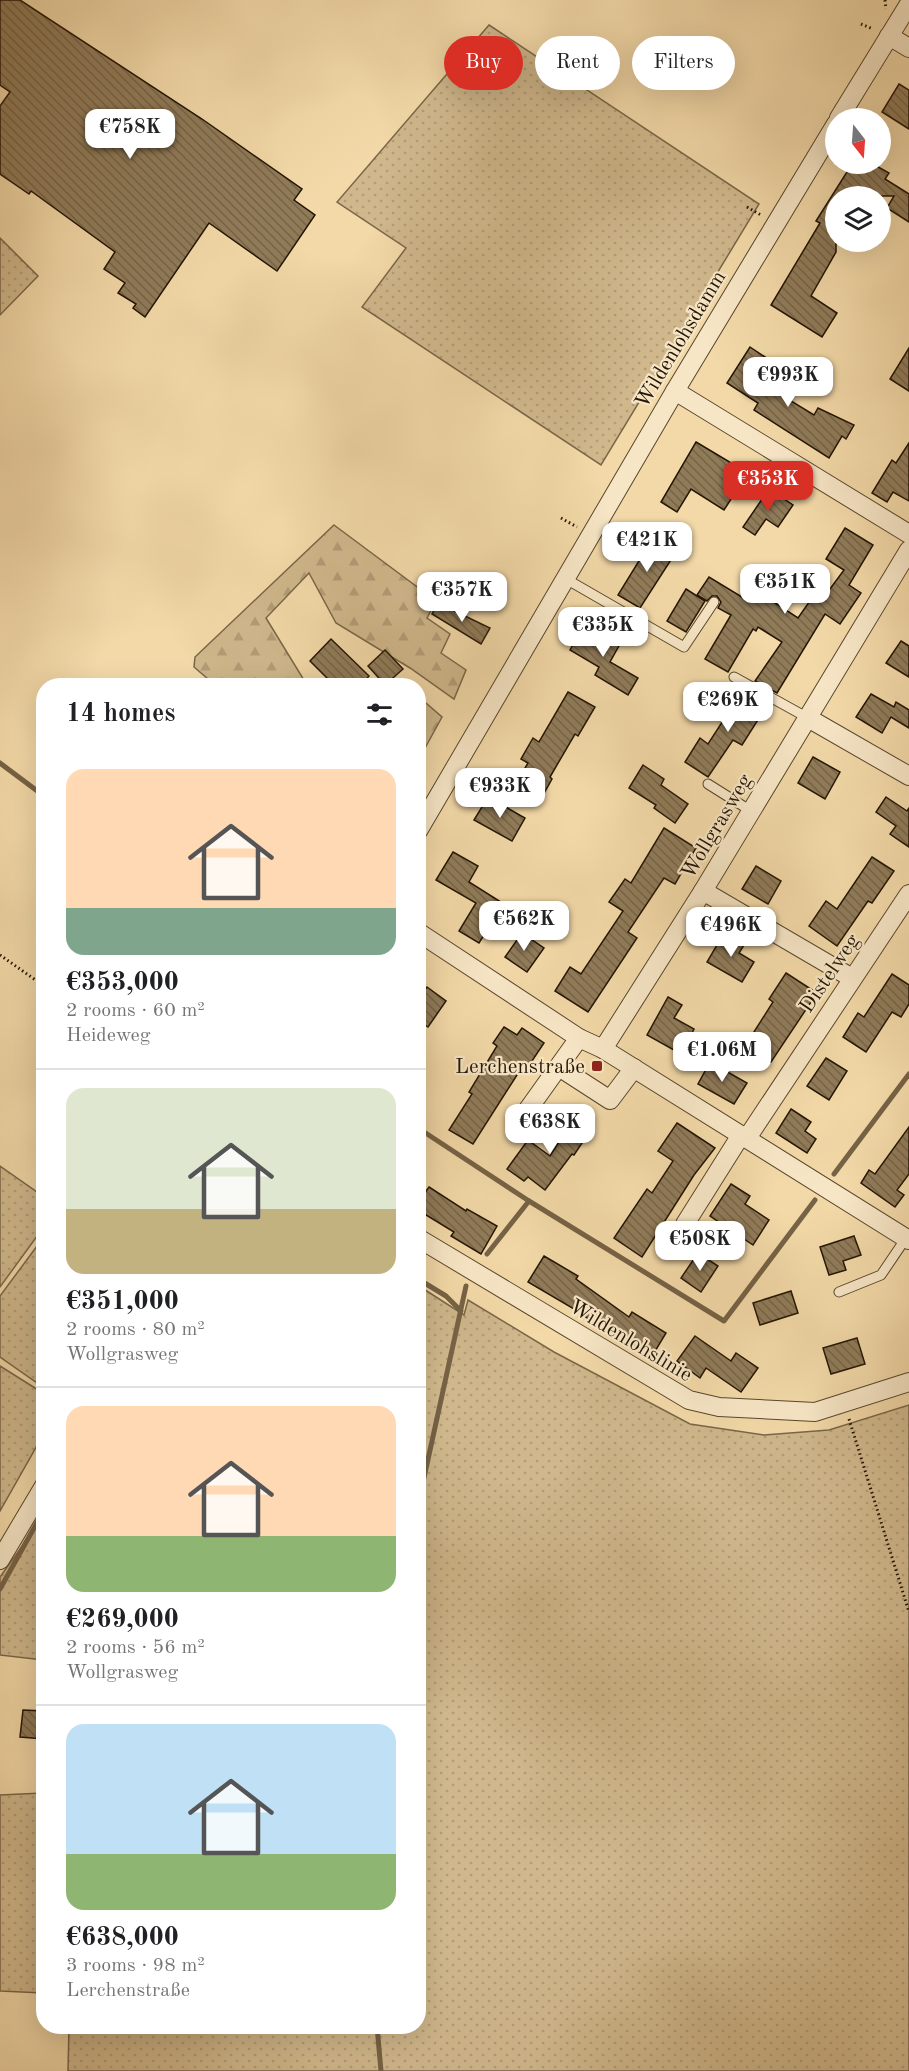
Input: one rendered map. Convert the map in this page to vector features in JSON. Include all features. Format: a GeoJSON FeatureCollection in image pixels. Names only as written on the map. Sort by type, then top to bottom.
{"type":"FeatureCollection","features":[{"type":"Feature","properties":{"kind":"street"},"geometry":{"type":"LineString","coordinates":[[845,108],[909,4]]}},
{"type":"Feature","properties":{"kind":"street"},"geometry":{"type":"LineString","coordinates":[[888,36],[909,48]]}},
{"type":"Feature","properties":{"kind":"street","name":"Wildenlohsdamm"},"geometry":{"type":"LineString","coordinates":[[426,817],[675,391],[825,142]]}},
{"type":"Feature","properties":{"kind":"street"},"geometry":{"type":"LineString","coordinates":[[675,391],[909,534]]}},
{"type":"Feature","properties":{"kind":"street","name":"Wollgrasweg"},"geometry":{"type":"LineString","coordinates":[[603,1049],[703,891],[909,550]]}},
{"type":"Feature","properties":{"kind":"street"},"geometry":{"type":"LineString","coordinates":[[808,718],[909,776]]}},
{"type":"Feature","properties":{"kind":"street"},"geometry":{"type":"LineString","coordinates":[[703,891],[852,978]]}},
{"type":"Feature","properties":{"kind":"street","name":"Distelweg"},"geometry":{"type":"LineString","coordinates":[[744,1136],[909,894]]}},
{"type":"Feature","properties":{"kind":"street"},"geometry":{"type":"LineString","coordinates":[[426,937],[579,1038],[603,1049],[908,1237]]}},
{"type":"Feature","properties":{"kind":"street"},"geometry":{"type":"LineString","coordinates":[[524,1115],[579,1038]]}},
{"type":"Feature","properties":{"kind":"street"},"geometry":{"type":"LineString","coordinates":[[558,1067],[610,1100],[634,1068]]}},
{"type":"Feature","properties":{"kind":"street"},"geometry":{"type":"LineString","coordinates":[[685,1224],[744,1136]]}},
{"type":"Feature","properties":{"kind":"street","name":"Wildenlohslinie"},"geometry":{"type":"LineString","coordinates":[[426,1243],[689,1400],[719,1407],[815,1412],[909,1382]]}},
{"type":"Feature","properties":{"kind":"street"},"geometry":{"type":"LineString","coordinates":[[0,1560],[36,1499]]}},
{"type":"Feature","properties":{"kind":"lane"},"geometry":{"type":"LineString","coordinates":[[566,579],[684,647],[714,602]]}},
{"type":"Feature","properties":{"kind":"lane"},"geometry":{"type":"LineString","coordinates":[[734,677],[808,718]]}},
{"type":"Feature","properties":{"kind":"lane"},"geometry":{"type":"LineString","coordinates":[[708,784],[751,811]]}},
{"type":"Feature","properties":{"kind":"lane"},"geometry":{"type":"LineString","coordinates":[[839,1292],[881,1275],[908,1237]]}},
{"type":"Feature","properties":{"kind":"path"},"geometry":{"type":"LineString","coordinates":[[0,955],[36,980]]}},
{"type":"Feature","properties":{"kind":"path"},"geometry":{"type":"LineString","coordinates":[[844,1404],[909,1612]]}},
{"type":"Feature","properties":{"kind":"green space"},"geometry":{"type":"Polygon","coordinates":[[[489,25],[506,36],[480,36],[489,25]]]}},
{"type":"Feature","properties":{"kind":"green space"},"geometry":{"type":"Polygon","coordinates":[[[523,48],[535,55],[535,90],[587,90],[759,204],[601,465],[362,307],[406,248],[337,202],[444,77],[444,90],[523,90],[523,48]]]}},
{"type":"Feature","properties":{"kind":"green space"},"geometry":{"type":"Polygon","coordinates":[[[0,238],[38,276],[0,315],[0,238]]]}},
{"type":"Feature","properties":{"kind":"green space"},"geometry":{"type":"Polygon","coordinates":[[[334,525],[436,601],[427,618],[450,634],[441,653],[466,670],[454,699],[426,678],[336,623],[309,573],[266,618],[303,678],[207,678],[194,667],[195,657],[334,525]]]}},
{"type":"Feature","properties":{"kind":"green space"},"geometry":{"type":"Polygon","coordinates":[[[426,703],[442,717],[426,746],[426,703]]]}},
{"type":"Feature","properties":{"kind":"green space"},"geometry":{"type":"Polygon","coordinates":[[[0,1166],[36,1191],[36,1238],[0,1287],[0,1166]]]}},
{"type":"Feature","properties":{"kind":"green space"},"geometry":{"type":"Polygon","coordinates":[[[36,1247],[36,1382],[0,1357],[0,1296],[36,1247]]]}},
{"type":"Feature","properties":{"kind":"green space"},"geometry":{"type":"Polygon","coordinates":[[[426,1291],[464,1315],[468,1300],[554,1352],[690,1424],[764,1435],[829,1430],[909,1405],[909,2071],[68,2071],[69,2034],[426,2034],[426,1291]]]}},
{"type":"Feature","properties":{"kind":"green space"},"geometry":{"type":"Polygon","coordinates":[[[0,1366],[36,1389],[36,1447],[0,1511],[0,1366]]]}},
{"type":"Feature","properties":{"kind":"green space"},"geometry":{"type":"Polygon","coordinates":[[[36,1527],[36,1659],[0,1655],[0,1577],[36,1527]]]}},
{"type":"Feature","properties":{"kind":"green space"},"geometry":{"type":"Polygon","coordinates":[[[36,1793],[36,1993],[0,1991],[0,1795],[36,1793]]]}},
{"type":"Feature","properties":{"kind":"building"},"geometry":{"type":"Polygon","coordinates":[[[0,0],[20,0],[202,119],[302,189],[294,200],[315,215],[277,271],[209,223],[145,317],[133,308],[136,304],[118,293],[125,283],[104,269],[115,252],[31,191],[29,194],[0,174],[0,106],[10,92],[0,85],[0,0]]]}},
{"type":"Feature","properties":{"kind":"building"},"geometry":{"type":"Polygon","coordinates":[[[899,84],[909,90],[909,129],[891,118],[891,108],[884,108],[899,84]]]}},
{"type":"Feature","properties":{"kind":"building"},"geometry":{"type":"Polygon","coordinates":[[[846,174],[888,174],[885,179],[909,194],[909,222],[891,211],[891,201],[894,196],[891,196],[891,186],[838,186],[846,174]]]}},
{"type":"Feature","properties":{"kind":"building"},"geometry":{"type":"Polygon","coordinates":[[[825,207],[825,252],[836,252],[811,296],[837,313],[822,337],[771,305],[820,223],[816,221],[825,207]]]}},
{"type":"Feature","properties":{"kind":"building"},"geometry":{"type":"Polygon","coordinates":[[[750,347],[771,361],[758,381],[814,415],[818,408],[854,425],[846,439],[842,436],[829,458],[754,410],[758,403],[727,383],[750,347]]]}},
{"type":"Feature","properties":{"kind":"building"},"geometry":{"type":"Polygon","coordinates":[[[909,348],[909,391],[890,379],[909,348]]]}},
{"type":"Feature","properties":{"kind":"building"},"geometry":{"type":"Polygon","coordinates":[[[696,442],[748,473],[724,510],[691,489],[677,512],[661,502],[696,442]]]}},
{"type":"Feature","properties":{"kind":"building"},"geometry":{"type":"Polygon","coordinates":[[[909,443],[909,501],[893,492],[887,502],[872,493],[892,460],[896,463],[909,443]]]}},
{"type":"Feature","properties":{"kind":"building"},"geometry":{"type":"Polygon","coordinates":[[[769,489],[793,505],[778,527],[766,519],[755,535],[743,527],[769,489]]]}},
{"type":"Feature","properties":{"kind":"building"},"geometry":{"type":"Polygon","coordinates":[[[845,528],[873,545],[849,585],[861,593],[840,624],[825,614],[777,693],[755,681],[782,642],[758,627],[756,631],[753,629],[728,672],[705,659],[731,615],[718,608],[721,602],[717,596],[712,596],[707,601],[697,595],[709,577],[750,602],[757,591],[798,618],[819,588],[827,593],[844,570],[826,559],[845,528]]]}},
{"type":"Feature","properties":{"kind":"building"},"geometry":{"type":"Polygon","coordinates":[[[653,538],[676,552],[640,608],[618,595],[653,538]]]}},
{"type":"Feature","properties":{"kind":"building"},"geometry":{"type":"Polygon","coordinates":[[[686,589],[705,601],[686,632],[667,621],[686,589]]]}},
{"type":"Feature","properties":{"kind":"building"},"geometry":{"type":"Polygon","coordinates":[[[438,603],[490,628],[481,644],[432,614],[438,603]]]}},
{"type":"Feature","properties":{"kind":"building"},"geometry":{"type":"Polygon","coordinates":[[[585,624],[620,644],[610,662],[638,678],[628,695],[595,675],[599,667],[570,650],[585,624]]]}},
{"type":"Feature","properties":{"kind":"building"},"geometry":{"type":"Polygon","coordinates":[[[331,639],[369,676],[367,678],[327,678],[310,661],[331,639]]]}},
{"type":"Feature","properties":{"kind":"building"},"geometry":{"type":"Polygon","coordinates":[[[901,641],[909,646],[909,677],[886,663],[901,641]]]}},
{"type":"Feature","properties":{"kind":"building"},"geometry":{"type":"Polygon","coordinates":[[[385,650],[403,669],[393,678],[379,678],[368,666],[385,650]]]}},
{"type":"Feature","properties":{"kind":"building"},"geometry":{"type":"Polygon","coordinates":[[[568,692],[595,707],[578,736],[575,734],[550,777],[552,779],[542,797],[517,782],[528,763],[521,759],[533,738],[539,742],[568,692]]]}},
{"type":"Feature","properties":{"kind":"building"},"geometry":{"type":"Polygon","coordinates":[[[747,692],[768,704],[742,745],[733,740],[708,777],[685,762],[700,738],[708,744],[741,693],[744,695],[747,692]]]}},
{"type":"Feature","properties":{"kind":"building"},"geometry":{"type":"Polygon","coordinates":[[[871,694],[894,707],[896,702],[909,710],[909,728],[891,717],[882,733],[856,717],[871,694]]]}},
{"type":"Feature","properties":{"kind":"building"},"geometry":{"type":"Polygon","coordinates":[[[813,757],[840,772],[825,799],[798,783],[813,757]]]}},
{"type":"Feature","properties":{"kind":"building"},"geometry":{"type":"Polygon","coordinates":[[[643,765],[664,779],[661,785],[688,804],[675,823],[654,808],[656,805],[629,788],[643,765]]]}},
{"type":"Feature","properties":{"kind":"building"},"geometry":{"type":"Polygon","coordinates":[[[488,797],[525,818],[512,841],[474,820],[488,797]]]}},
{"type":"Feature","properties":{"kind":"building"},"geometry":{"type":"Polygon","coordinates":[[[886,797],[907,811],[909,808],[909,847],[890,834],[896,826],[876,812],[886,797]]]}},
{"type":"Feature","properties":{"kind":"building"},"geometry":{"type":"Polygon","coordinates":[[[664,828],[696,848],[675,884],[664,878],[628,932],[637,938],[588,1012],[555,991],[570,967],[581,974],[623,911],[609,902],[625,879],[631,883],[664,828]]]}},
{"type":"Feature","properties":{"kind":"building"},"geometry":{"type":"Polygon","coordinates":[[[453,852],[478,866],[469,882],[504,904],[479,943],[459,931],[476,903],[436,880],[453,852]]]}},
{"type":"Feature","properties":{"kind":"building"},"geometry":{"type":"Polygon","coordinates":[[[872,857],[894,871],[872,903],[868,901],[837,946],[809,926],[826,901],[837,909],[872,857]]]}},
{"type":"Feature","properties":{"kind":"building"},"geometry":{"type":"Polygon","coordinates":[[[756,866],[781,881],[768,904],[742,889],[756,866]]]}},
{"type":"Feature","properties":{"kind":"building"},"geometry":{"type":"Polygon","coordinates":[[[522,933],[544,948],[527,972],[505,957],[522,933]]]}},
{"type":"Feature","properties":{"kind":"building"},"geometry":{"type":"Polygon","coordinates":[[[724,933],[744,945],[739,953],[754,962],[742,982],[707,962],[724,933]]]}},
{"type":"Feature","properties":{"kind":"building"},"geometry":{"type":"Polygon","coordinates":[[[786,973],[817,993],[771,1062],[745,1046],[773,1002],[769,999],[786,973]]]}},
{"type":"Feature","properties":{"kind":"building"},"geometry":{"type":"Polygon","coordinates":[[[892,974],[909,985],[909,1004],[901,1017],[892,1012],[866,1052],[843,1037],[858,1013],[864,1017],[892,974]]]}},
{"type":"Feature","properties":{"kind":"building"},"geometry":{"type":"Polygon","coordinates":[[[426,988],[446,1001],[428,1027],[426,1026],[426,988]]]}},
{"type":"Feature","properties":{"kind":"building"},"geometry":{"type":"Polygon","coordinates":[[[668,997],[682,1005],[674,1018],[694,1029],[681,1054],[647,1035],[668,997]]]}},
{"type":"Feature","properties":{"kind":"building"},"geometry":{"type":"Polygon","coordinates":[[[504,1027],[517,1035],[522,1028],[544,1043],[528,1067],[524,1064],[473,1144],[449,1130],[472,1094],[469,1092],[497,1046],[493,1043],[504,1027]]]}},
{"type":"Feature","properties":{"kind":"building"},"geometry":{"type":"Polygon","coordinates":[[[826,1058],[847,1071],[829,1100],[807,1086],[826,1058]]]}},
{"type":"Feature","properties":{"kind":"building"},"geometry":{"type":"Polygon","coordinates":[[[710,1062],[747,1083],[734,1104],[698,1084],[710,1062]]]}},
{"type":"Feature","properties":{"kind":"building"},"geometry":{"type":"Polygon","coordinates":[[[791,1109],[811,1122],[805,1131],[816,1139],[807,1153],[776,1133],[791,1109]]]}},
{"type":"Feature","properties":{"kind":"building"},"geometry":{"type":"Polygon","coordinates":[[[577,1114],[594,1125],[574,1155],[572,1154],[545,1190],[528,1177],[524,1181],[507,1169],[528,1140],[550,1156],[577,1114]]]}},
{"type":"Feature","properties":{"kind":"building"},"geometry":{"type":"Polygon","coordinates":[[[677,1123],[715,1148],[694,1175],[642,1257],[614,1238],[647,1189],[652,1193],[673,1161],[658,1151],[677,1123]]]}},
{"type":"Feature","properties":{"kind":"building"},"geometry":{"type":"Polygon","coordinates":[[[909,1127],[909,1174],[897,1190],[904,1195],[895,1207],[861,1183],[869,1170],[875,1174],[909,1127]]]}},
{"type":"Feature","properties":{"kind":"building"},"geometry":{"type":"Polygon","coordinates":[[[731,1184],[750,1196],[745,1204],[769,1220],[753,1245],[710,1216],[731,1184]]]}},
{"type":"Feature","properties":{"kind":"building"},"geometry":{"type":"Polygon","coordinates":[[[429,1187],[466,1211],[467,1209],[497,1226],[481,1254],[451,1236],[454,1232],[426,1215],[426,1191],[429,1187]]]}},
{"type":"Feature","properties":{"kind":"building"},"geometry":{"type":"Polygon","coordinates":[[[854,1236],[861,1255],[843,1261],[846,1270],[829,1275],[820,1247],[854,1236]]]}},
{"type":"Feature","properties":{"kind":"building"},"geometry":{"type":"Polygon","coordinates":[[[698,1253],[718,1266],[701,1292],[681,1278],[698,1253]]]}},
{"type":"Feature","properties":{"kind":"building"},"geometry":{"type":"Polygon","coordinates":[[[544,1256],[578,1276],[576,1279],[629,1317],[632,1312],[666,1333],[651,1358],[599,1328],[581,1313],[528,1282],[544,1256]]]}},
{"type":"Feature","properties":{"kind":"building"},"geometry":{"type":"Polygon","coordinates":[[[791,1291],[798,1313],[760,1325],[753,1303],[791,1291]]]}},
{"type":"Feature","properties":{"kind":"building"},"geometry":{"type":"Polygon","coordinates":[[[695,1336],[731,1361],[736,1353],[758,1368],[741,1392],[706,1368],[700,1378],[677,1361],[695,1336]]]}},
{"type":"Feature","properties":{"kind":"building"},"geometry":{"type":"Polygon","coordinates":[[[857,1338],[865,1364],[831,1374],[823,1348],[857,1338]]]}},
{"type":"Feature","properties":{"kind":"building"},"geometry":{"type":"Polygon","coordinates":[[[23,1710],[36,1711],[36,1738],[20,1737],[23,1710]]]}},
{"type":"Feature","properties":{"kind":"waterway"},"geometry":{"type":"LineString","coordinates":[[0,763],[36,790]]}},
{"type":"Feature","properties":{"kind":"waterway"},"geometry":{"type":"LineString","coordinates":[[834,1174],[909,1074]]}},
{"type":"Feature","properties":{"kind":"waterway"},"geometry":{"type":"LineString","coordinates":[[426,1133],[529,1201],[487,1254]]}},
{"type":"Feature","properties":{"kind":"waterway"},"geometry":{"type":"LineString","coordinates":[[529,1201],[724,1321],[815,1200]]}},
{"type":"Feature","properties":{"kind":"waterway"},"geometry":{"type":"LineString","coordinates":[[426,1284],[446,1296],[461,1311]]}},
{"type":"Feature","properties":{"kind":"waterway"},"geometry":{"type":"LineString","coordinates":[[426,1468],[466,1286]]}},
{"type":"Feature","properties":{"kind":"waterway"},"geometry":{"type":"LineString","coordinates":[[0,1589],[36,1524]]}},
{"type":"Feature","properties":{"kind":"waterway"},"geometry":{"type":"LineString","coordinates":[[378,2034],[381,2071]]}},
{"type":"Feature","properties":{"kind":"place","name":"Lerchenstraße"},"geometry":{"type":"Point","coordinates":[597,1066]}}]}
